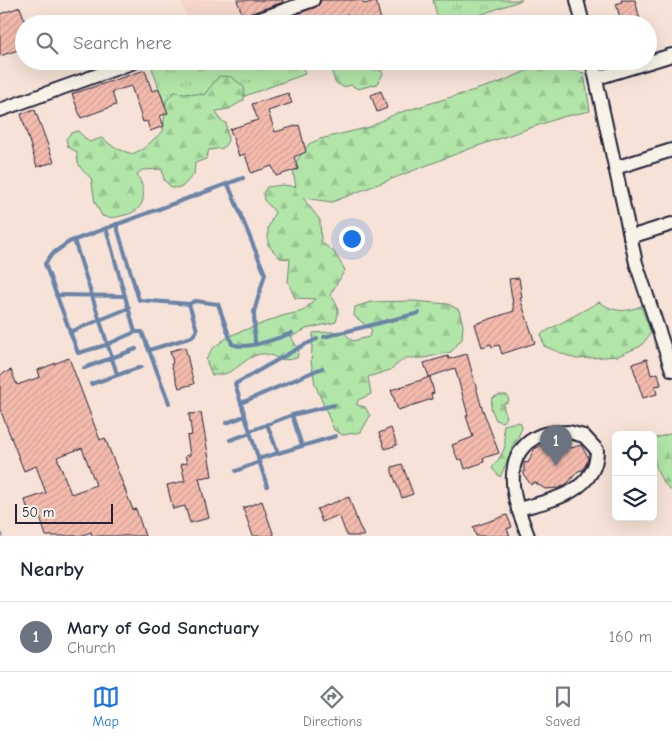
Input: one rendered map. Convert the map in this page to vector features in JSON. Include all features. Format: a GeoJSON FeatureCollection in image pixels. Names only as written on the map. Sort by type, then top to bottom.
{"type":"FeatureCollection","features":[{"type":"Feature","properties":{"kind":"street"},"geometry":{"type":"LineString","coordinates":[[266,15],[292,3],[313,0]]}},
{"type":"Feature","properties":{"kind":"street"},"geometry":{"type":"LineString","coordinates":[[576,0],[580,15]]}},
{"type":"Feature","properties":{"kind":"street"},"geometry":{"type":"LineString","coordinates":[[657,60],[672,55]]}},
{"type":"Feature","properties":{"kind":"street"},"geometry":{"type":"LineString","coordinates":[[0,110],[111,70]]}},
{"type":"Feature","properties":{"kind":"street"},"geometry":{"type":"LineString","coordinates":[[595,70],[636,263],[672,370]]}},
{"type":"Feature","properties":{"kind":"street"},"geometry":{"type":"LineString","coordinates":[[597,78],[623,70]]}},
{"type":"Feature","properties":{"kind":"street"},"geometry":{"type":"LineString","coordinates":[[615,168],[672,150]]}},
{"type":"Feature","properties":{"kind":"street"},"geometry":{"type":"LineString","coordinates":[[630,237],[672,224]]}},
{"type":"Feature","properties":{"kind":"street"},"geometry":{"type":"LineString","coordinates":[[518,509],[564,496],[582,484],[594,468],[597,460],[597,450],[592,442],[584,436],[569,432],[543,434],[527,442],[518,453],[513,465],[513,493],[518,509],[528,536]]}},
{"type":"Feature","properties":{"kind":"shaded area"},"geometry":{"type":"Polygon","coordinates":[[[181,0],[288,0],[250,15],[186,15],[181,0]]]}},
{"type":"Feature","properties":{"kind":"green space"},"geometry":{"type":"Polygon","coordinates":[[[433,0],[522,0],[480,15],[437,15],[433,0]]]}},
{"type":"Feature","properties":{"kind":"green space"},"geometry":{"type":"Polygon","coordinates":[[[153,70],[304,70],[305,74],[171,123],[153,70]]]}},
{"type":"Feature","properties":{"kind":"green space"},"geometry":{"type":"Polygon","coordinates":[[[334,70],[381,70],[383,74],[377,84],[358,89],[351,85],[343,87],[335,82],[332,72],[334,70]]]}},
{"type":"Feature","properties":{"kind":"green space"},"geometry":{"type":"Polygon","coordinates":[[[529,70],[570,70],[584,73],[590,111],[562,117],[469,149],[332,202],[303,198],[320,220],[321,242],[334,252],[345,270],[330,295],[338,307],[336,322],[306,329],[291,337],[299,350],[297,358],[285,360],[260,354],[253,356],[227,373],[212,375],[206,360],[212,349],[229,336],[282,316],[303,311],[315,299],[295,298],[288,282],[290,259],[280,258],[268,245],[268,228],[275,212],[264,200],[263,193],[267,187],[283,185],[296,187],[292,167],[309,144],[320,139],[370,127],[395,114],[498,83],[529,70]]]}},
{"type":"Feature","properties":{"kind":"green space"},"geometry":{"type":"Polygon","coordinates":[[[219,76],[232,77],[244,87],[244,100],[229,109],[216,111],[220,120],[226,123],[228,141],[223,148],[209,150],[206,159],[195,163],[194,174],[182,187],[172,188],[164,180],[162,169],[142,170],[137,174],[143,194],[141,205],[138,209],[132,213],[116,217],[102,216],[95,202],[91,178],[80,167],[77,152],[68,147],[66,139],[71,133],[78,131],[89,142],[102,138],[115,148],[132,154],[143,149],[163,131],[166,101],[174,92],[204,95],[219,76]]]}},
{"type":"Feature","properties":{"kind":"green space"},"geometry":{"type":"Polygon","coordinates":[[[413,301],[448,304],[459,310],[463,325],[462,339],[451,352],[424,358],[405,358],[390,370],[368,377],[371,394],[358,400],[357,405],[365,407],[370,416],[361,432],[343,435],[334,430],[315,384],[311,361],[313,333],[343,331],[352,341],[369,337],[372,330],[354,316],[355,307],[371,302],[413,301]]]}},
{"type":"Feature","properties":{"kind":"green space"},"geometry":{"type":"Polygon","coordinates":[[[599,302],[610,308],[620,310],[630,310],[641,306],[651,333],[641,346],[618,356],[576,359],[544,346],[541,334],[599,302]]]}},
{"type":"Feature","properties":{"kind":"green space"},"geometry":{"type":"Polygon","coordinates":[[[499,395],[507,395],[509,401],[503,404],[506,419],[502,422],[496,420],[491,408],[492,398],[499,395]]]}},
{"type":"Feature","properties":{"kind":"green space"},"geometry":{"type":"Polygon","coordinates":[[[521,423],[522,428],[500,477],[492,468],[504,449],[504,425],[521,423]]]}},
{"type":"Feature","properties":{"kind":"green space"},"geometry":{"type":"Polygon","coordinates":[[[672,433],[672,491],[662,480],[657,470],[657,438],[672,433]]]}},
{"type":"Feature","properties":{"kind":"building"},"geometry":{"type":"Polygon","coordinates":[[[237,0],[283,0],[283,2],[243,15],[237,0]]]}},
{"type":"Feature","properties":{"kind":"building"},"geometry":{"type":"Polygon","coordinates":[[[321,0],[362,0],[364,4],[376,1],[380,15],[294,15],[316,7],[321,0]]]}},
{"type":"Feature","properties":{"kind":"building"},"geometry":{"type":"Polygon","coordinates":[[[621,0],[635,0],[639,15],[619,15],[616,4],[622,2],[621,0]]]}},
{"type":"Feature","properties":{"kind":"building"},"geometry":{"type":"Polygon","coordinates":[[[20,7],[23,15],[15,15],[15,51],[0,56],[0,14],[20,7]]]}},
{"type":"Feature","properties":{"kind":"building"},"geometry":{"type":"Polygon","coordinates":[[[145,70],[152,91],[159,89],[168,113],[160,116],[164,126],[150,131],[147,121],[143,122],[131,86],[112,92],[116,105],[81,118],[72,94],[145,70]]]}},
{"type":"Feature","properties":{"kind":"building"},"geometry":{"type":"Polygon","coordinates":[[[381,91],[387,108],[377,112],[371,95],[381,91]]]}},
{"type":"Feature","properties":{"kind":"building"},"geometry":{"type":"Polygon","coordinates":[[[288,93],[292,103],[268,111],[275,132],[299,125],[306,152],[294,157],[298,169],[276,176],[272,166],[251,173],[245,154],[239,156],[230,129],[258,120],[252,104],[288,93]]]}},
{"type":"Feature","properties":{"kind":"building"},"geometry":{"type":"Polygon","coordinates":[[[35,110],[54,162],[37,167],[21,114],[35,110]]]}},
{"type":"Feature","properties":{"kind":"building"},"geometry":{"type":"Polygon","coordinates":[[[519,278],[522,298],[520,298],[535,343],[502,354],[499,345],[492,347],[491,344],[482,347],[475,324],[514,311],[509,279],[519,278]]]}},
{"type":"Feature","properties":{"kind":"building"},"geometry":{"type":"Polygon","coordinates":[[[185,347],[194,384],[179,388],[171,364],[173,363],[170,351],[185,347]]]}},
{"type":"Feature","properties":{"kind":"building"},"geometry":{"type":"Polygon","coordinates":[[[467,354],[481,405],[499,453],[483,458],[484,462],[465,469],[462,459],[458,460],[452,445],[473,437],[455,368],[429,377],[424,363],[448,356],[449,359],[467,354]]]}},
{"type":"Feature","properties":{"kind":"building"},"geometry":{"type":"Polygon","coordinates":[[[69,358],[100,440],[105,438],[133,510],[136,509],[145,536],[92,536],[91,532],[80,536],[46,536],[38,511],[29,514],[25,500],[46,493],[36,466],[24,471],[0,409],[0,375],[11,370],[17,385],[40,377],[38,370],[69,358]],[[82,448],[57,457],[71,494],[96,485],[82,448]]]}},
{"type":"Feature","properties":{"kind":"building"},"geometry":{"type":"Polygon","coordinates":[[[647,359],[651,375],[658,373],[661,385],[655,386],[657,394],[643,398],[632,364],[647,359]]]}},
{"type":"Feature","properties":{"kind":"building"},"geometry":{"type":"Polygon","coordinates":[[[430,377],[434,393],[431,394],[432,399],[398,410],[391,390],[430,377]]]}},
{"type":"Feature","properties":{"kind":"building"},"geometry":{"type":"Polygon","coordinates":[[[201,413],[212,476],[199,478],[209,518],[190,523],[185,506],[173,509],[167,485],[185,481],[181,464],[187,463],[185,456],[190,455],[187,436],[192,435],[189,414],[201,413]]]}},
{"type":"Feature","properties":{"kind":"building"},"geometry":{"type":"Polygon","coordinates":[[[391,428],[397,445],[385,449],[379,433],[391,428]]]}},
{"type":"Feature","properties":{"kind":"building"},"geometry":{"type":"Polygon","coordinates":[[[551,441],[571,448],[581,445],[588,457],[583,470],[578,471],[568,483],[559,488],[545,489],[534,482],[531,485],[524,475],[524,462],[528,463],[534,449],[551,441]]]}},
{"type":"Feature","properties":{"kind":"building"},"geometry":{"type":"Polygon","coordinates":[[[402,464],[413,494],[402,498],[392,472],[392,467],[402,464]]]}},
{"type":"Feature","properties":{"kind":"building"},"geometry":{"type":"Polygon","coordinates":[[[349,497],[364,536],[347,536],[339,515],[322,522],[317,509],[349,497]]]}},
{"type":"Feature","properties":{"kind":"building"},"geometry":{"type":"Polygon","coordinates":[[[262,501],[274,536],[253,536],[243,508],[262,501]]]}},
{"type":"Feature","properties":{"kind":"building"},"geometry":{"type":"Polygon","coordinates":[[[507,515],[512,527],[507,529],[510,536],[476,536],[473,527],[507,515]]]}},
{"type":"Feature","properties":{"kind":"waterway"},"geometry":{"type":"LineString","coordinates":[[169,403],[142,332],[135,332],[106,345],[78,353],[45,264],[52,254],[69,242],[243,178]]}},
{"type":"Feature","properties":{"kind":"waterway"},"geometry":{"type":"LineString","coordinates":[[228,184],[265,274],[254,312],[255,344]]}},
{"type":"Feature","properties":{"kind":"waterway"},"geometry":{"type":"LineString","coordinates":[[116,224],[139,300],[189,304]]}},
{"type":"Feature","properties":{"kind":"waterway"},"geometry":{"type":"LineString","coordinates":[[106,228],[135,332]]}},
{"type":"Feature","properties":{"kind":"waterway"},"geometry":{"type":"LineString","coordinates":[[74,240],[117,374]]}},
{"type":"Feature","properties":{"kind":"waterway"},"geometry":{"type":"LineString","coordinates":[[56,295],[125,296]]}},
{"type":"Feature","properties":{"kind":"waterway"},"geometry":{"type":"LineString","coordinates":[[149,350],[192,337],[197,330],[189,304],[195,301],[218,304],[232,344],[238,346],[271,341],[292,333]]}},
{"type":"Feature","properties":{"kind":"waterway"},"geometry":{"type":"LineString","coordinates":[[70,332],[129,308]]}},
{"type":"Feature","properties":{"kind":"waterway"},"geometry":{"type":"LineString","coordinates":[[324,337],[419,313]]}},
{"type":"Feature","properties":{"kind":"waterway"},"geometry":{"type":"LineString","coordinates":[[267,486],[235,384],[317,339]]}},
{"type":"Feature","properties":{"kind":"waterway"},"geometry":{"type":"LineString","coordinates":[[84,368],[136,349]]}},
{"type":"Feature","properties":{"kind":"waterway"},"geometry":{"type":"LineString","coordinates":[[91,384],[141,367]]}},
{"type":"Feature","properties":{"kind":"waterway"},"geometry":{"type":"LineString","coordinates":[[241,403],[322,368]]}},
{"type":"Feature","properties":{"kind":"waterway"},"geometry":{"type":"LineString","coordinates":[[250,431],[292,415],[334,405]]}},
{"type":"Feature","properties":{"kind":"waterway"},"geometry":{"type":"LineString","coordinates":[[292,415],[302,446]]}},
{"type":"Feature","properties":{"kind":"waterway"},"geometry":{"type":"LineString","coordinates":[[226,423],[245,416]]}},
{"type":"Feature","properties":{"kind":"waterway"},"geometry":{"type":"LineString","coordinates":[[267,424],[278,453]]}},
{"type":"Feature","properties":{"kind":"waterway"},"geometry":{"type":"LineString","coordinates":[[230,440],[250,433]]}},
{"type":"Feature","properties":{"kind":"waterway"},"geometry":{"type":"LineString","coordinates":[[258,459],[336,436]]}},
{"type":"Feature","properties":{"kind":"waterway"},"geometry":{"type":"LineString","coordinates":[[236,471],[259,462]]}},
{"type":"Feature","properties":{"kind":"place","name":"Mary of God Sanctuary"},"geometry":{"type":"Point","coordinates":[556,466]}}]}
